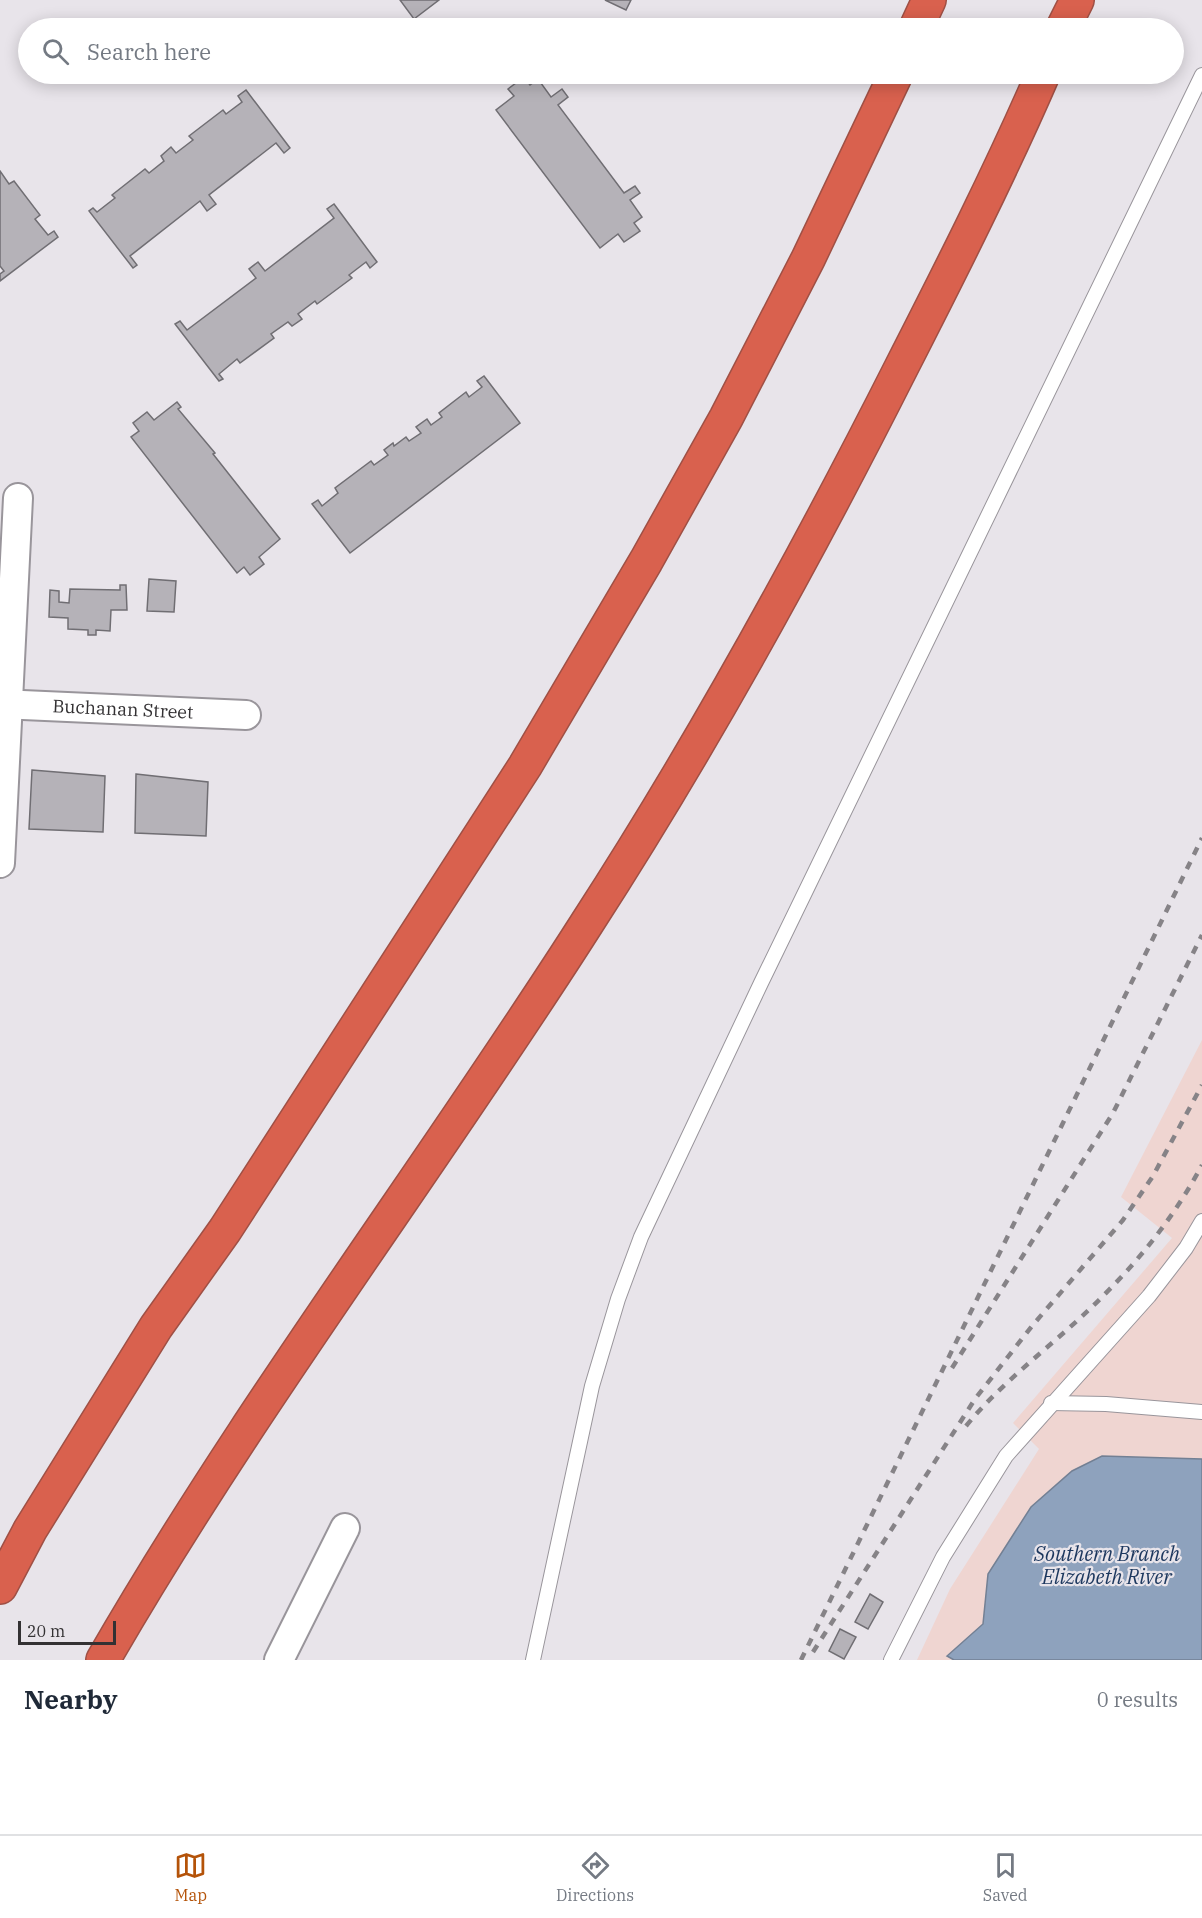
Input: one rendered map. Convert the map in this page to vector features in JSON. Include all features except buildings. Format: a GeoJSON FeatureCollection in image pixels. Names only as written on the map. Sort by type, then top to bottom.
{"type":"FeatureCollection","features":[{"type":"Feature","properties":{"kind":"highway"},"geometry":{"type":"LineString","coordinates":[[921,18],[929,0]]}},
{"type":"Feature","properties":{"kind":"highway"},"geometry":{"type":"LineString","coordinates":[[1068,18],[1077,0]]}},
{"type":"Feature","properties":{"kind":"highway"},"geometry":{"type":"LineString","coordinates":[[0,1587],[30,1530],[156,1327],[225,1230],[525,766],[646,561],[726,418],[808,259],[891,84]]}},
{"type":"Feature","properties":{"kind":"highway"},"geometry":{"type":"LineString","coordinates":[[104,1660],[142,1594],[264,1401],[587,923],[703,733],[861,446],[942,286],[1038,84]]}},
{"type":"Feature","properties":{"kind":"street"},"geometry":{"type":"LineString","coordinates":[[0,863],[4,705],[18,498]]}},
{"type":"Feature","properties":{"kind":"street","name":"Buchanan Street"},"geometry":{"type":"LineString","coordinates":[[4,705],[246,715]]}},
{"type":"Feature","properties":{"kind":"street"},"geometry":{"type":"LineString","coordinates":[[279,1660],[345,1528]]}},
{"type":"Feature","properties":{"kind":"lane"},"geometry":{"type":"LineString","coordinates":[[533,1660],[592,1386],[618,1299],[641,1238],[761,983],[1202,75]]}},
{"type":"Feature","properties":{"kind":"lane"},"geometry":{"type":"LineString","coordinates":[[891,1660],[943,1557],[1006,1456],[1051,1403],[1097,1357],[1149,1296],[1186,1248],[1202,1221]]}},
{"type":"Feature","properties":{"kind":"lane"},"geometry":{"type":"LineString","coordinates":[[1186,1248],[1202,1244]]}},
{"type":"Feature","properties":{"kind":"lane"},"geometry":{"type":"LineString","coordinates":[[1051,1403],[1106,1404],[1202,1412]]}},
{"type":"Feature","properties":{"kind":"lane"},"geometry":{"type":"LineString","coordinates":[[1177,1410],[1202,1404]]}},
{"type":"Feature","properties":{"kind":"shaded area"},"geometry":{"type":"Polygon","coordinates":[[[1202,1040],[1202,1660],[917,1660],[950,1589],[1039,1449],[1013,1423],[1172,1238],[1121,1197],[1202,1040]]]}},
{"type":"Feature","properties":{"kind":"water","name":"Southern Branch Elizabeth River"},"geometry":{"type":"Polygon","coordinates":[[[1102,1456],[1202,1459],[1202,1660],[954,1660],[947,1656],[983,1624],[988,1574],[1031,1507],[1072,1471],[1102,1456]]]}},
{"type":"Feature","properties":{"kind":"railway"},"geometry":{"type":"LineString","coordinates":[[801,1660],[1202,838]]}},
{"type":"Feature","properties":{"kind":"railway"},"geometry":{"type":"LineString","coordinates":[[952,1368],[1113,1113],[1202,935]]}},
{"type":"Feature","properties":{"kind":"railway"},"geometry":{"type":"LineString","coordinates":[[813,1652],[975,1399],[1032,1326],[1123,1220],[1153,1176],[1202,1085]]}},
{"type":"Feature","properties":{"kind":"railway"},"geometry":{"type":"LineString","coordinates":[[966,1426],[998,1391],[1086,1312],[1131,1266],[1170,1218],[1202,1165]]}}]}
